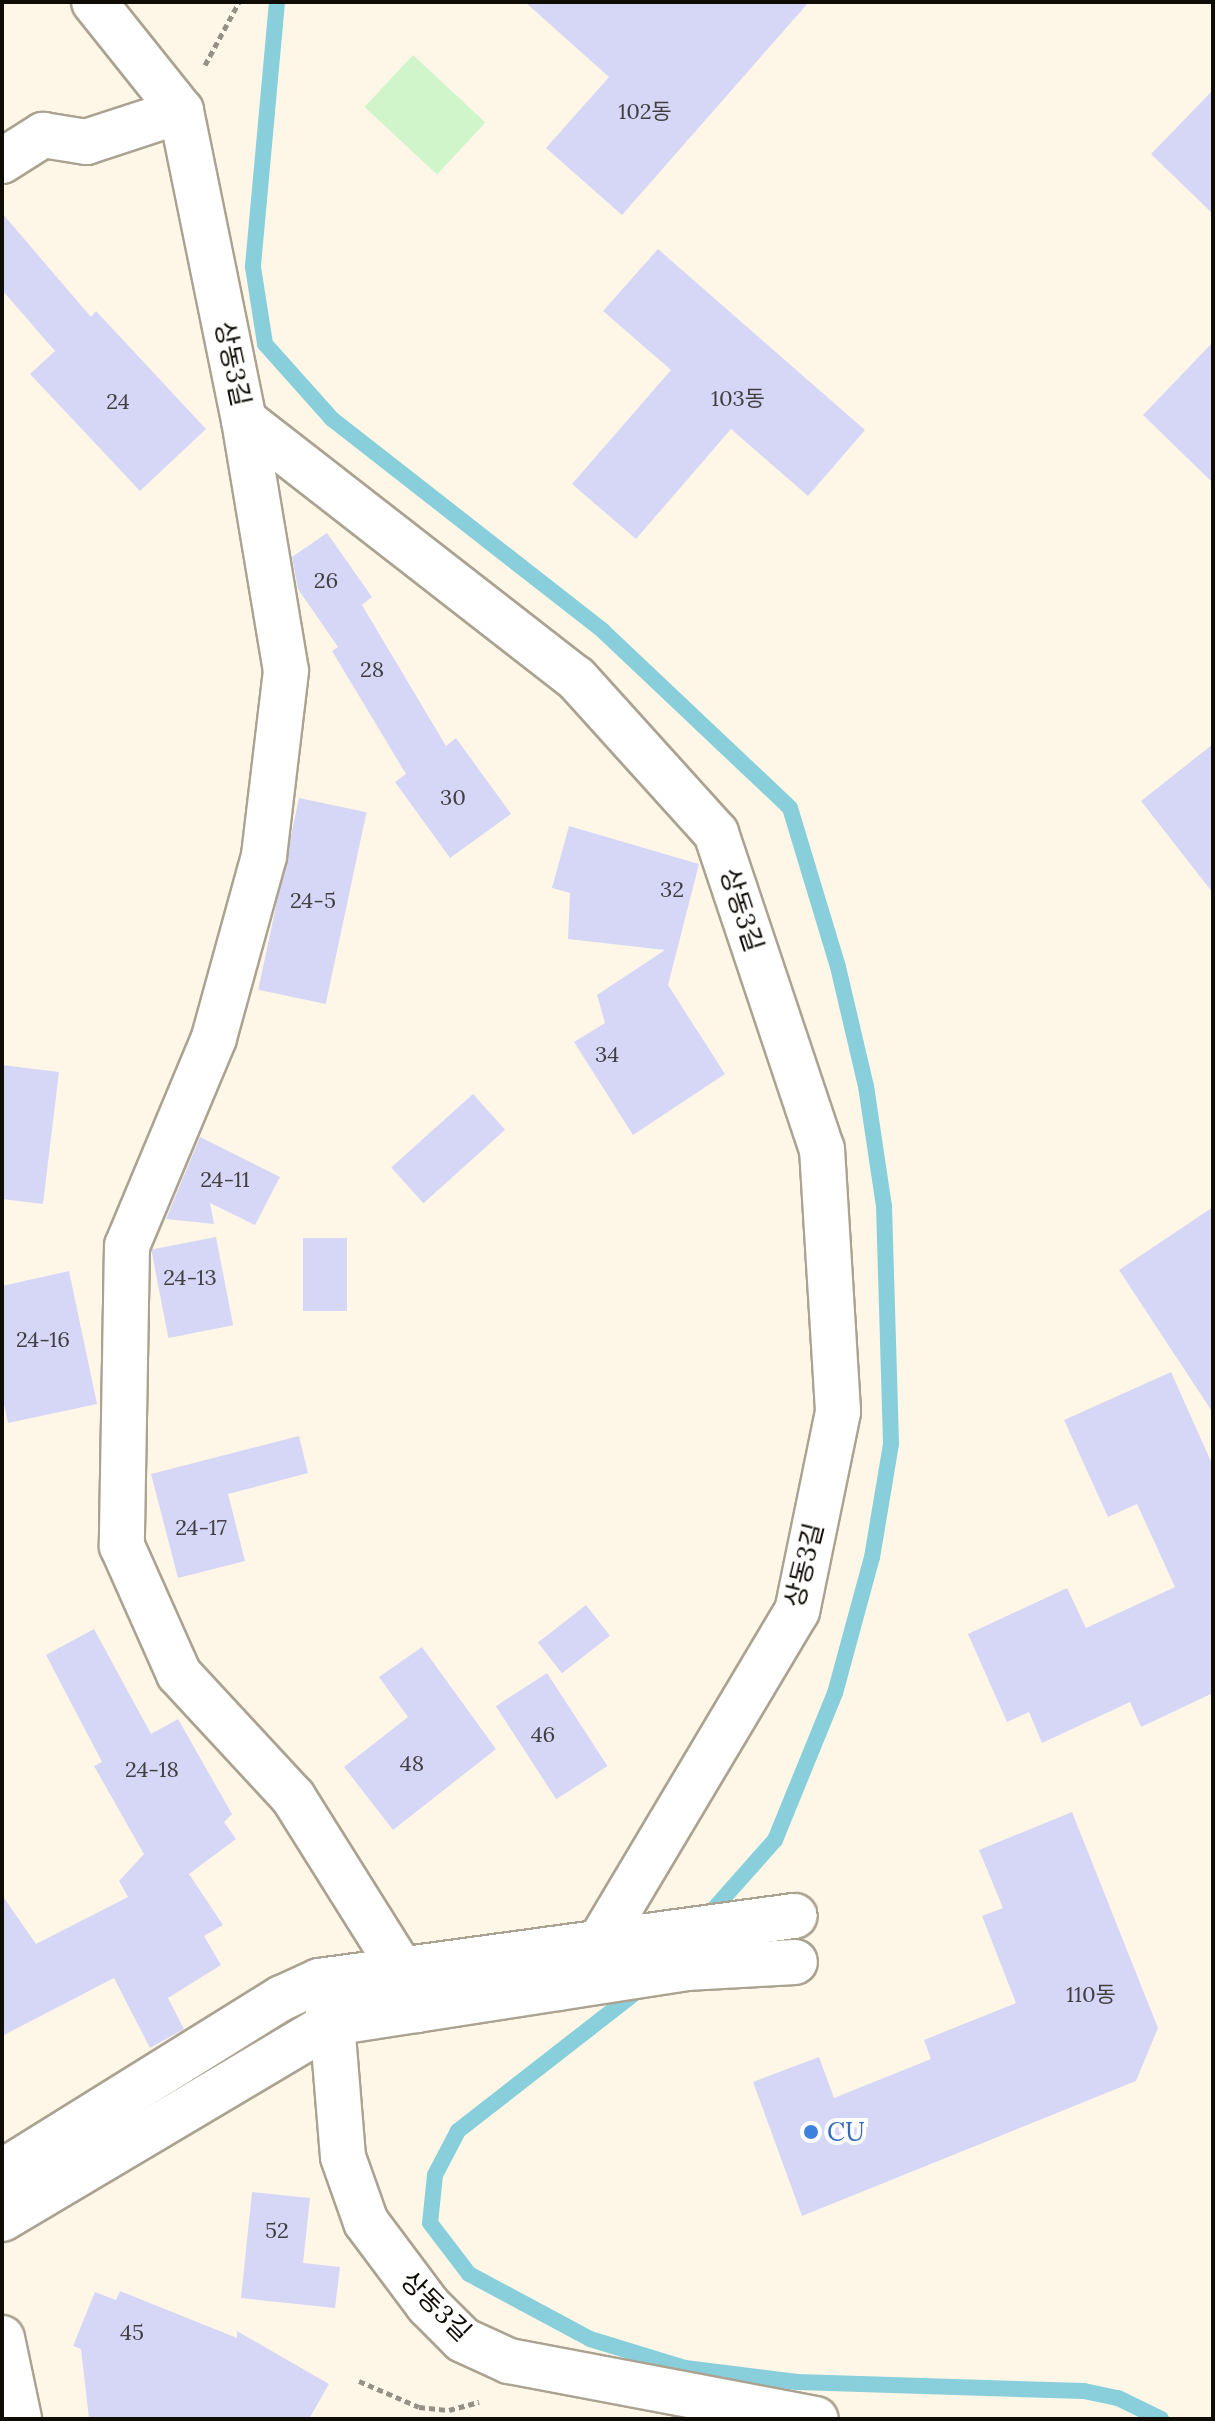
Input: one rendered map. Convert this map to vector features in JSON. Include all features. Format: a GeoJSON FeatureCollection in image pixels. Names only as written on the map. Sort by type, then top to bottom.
{"type":"FeatureCollection","features":[{"type":"Feature","properties":{"kind":"street","name":"상동3길"},"geometry":{"type":"LineString","coordinates":[[94,2],[181,111],[244,420],[576,678],[716,833],[822,1149],[838,1412],[797,1611],[600,1941],[558,1988]]}},
{"type":"Feature","properties":{"kind":"street"},"geometry":{"type":"LineString","coordinates":[[2,161],[43,135],[86,142],[181,111]]}},
{"type":"Feature","properties":{"kind":"street"},"geometry":{"type":"LineString","coordinates":[[244,420],[286,671],[264,856],[214,1038],[127,1246],[122,1546],[179,1674],[293,1797],[401,1969],[416,2010]]}},
{"type":"Feature","properties":{"kind":"street"},"geometry":{"type":"LineString","coordinates":[[2,2219],[332,2023],[626,1977],[727,1923],[795,1916]]}},
{"type":"Feature","properties":{"kind":"street"},"geometry":{"type":"LineString","coordinates":[[2,2172],[282,1998],[319,1981],[600,1941],[795,1962]]}},
{"type":"Feature","properties":{"kind":"street","name":"상동3길"},"geometry":{"type":"LineString","coordinates":[[319,1981],[332,2023],[343,2157],[366,2222],[428,2305],[463,2340],[509,2361],[816,2419]]}},
{"type":"Feature","properties":{"kind":"street"},"geometry":{"type":"LineString","coordinates":[[2,2338],[19,2419]]}},
{"type":"Feature","properties":{"kind":"path"},"geometry":{"type":"LineString","coordinates":[[181,111],[239,2]]}},
{"type":"Feature","properties":{"kind":"path"},"geometry":{"type":"LineString","coordinates":[[359,2381],[419,2407],[449,2410],[477,2403],[503,2381],[509,2361]]}},
{"type":"Feature","properties":{"kind":"green space"},"geometry":{"type":"Polygon","coordinates":[[[413,55],[485,123],[437,174],[365,107],[413,55]]]}},
{"type":"Feature","properties":{"kind":"building"},"geometry":{"type":"Polygon","coordinates":[[[525,2],[809,2],[622,215],[546,148],[609,77],[525,2]]]}},
{"type":"Feature","properties":{"kind":"building"},"geometry":{"type":"Polygon","coordinates":[[[1213,90],[1213,214],[1151,154],[1213,90]]]}},
{"type":"Feature","properties":{"kind":"building"},"geometry":{"type":"Polygon","coordinates":[[[2,213],[91,317],[96,311],[206,429],[140,491],[30,374],[55,351],[2,290],[2,213]]]}},
{"type":"Feature","properties":{"kind":"building"},"geometry":{"type":"Polygon","coordinates":[[[658,249],[865,430],[808,496],[731,429],[636,539],[572,484],[671,370],[603,311],[658,249]]]}},
{"type":"Feature","properties":{"kind":"building"},"geometry":{"type":"Polygon","coordinates":[[[1213,342],[1213,483],[1143,415],[1213,342]]]}},
{"type":"Feature","properties":{"kind":"building"},"geometry":{"type":"Polygon","coordinates":[[[327,533],[372,597],[362,605],[446,746],[456,738],[511,814],[450,858],[395,782],[406,774],[332,651],[338,647],[298,589],[292,557],[327,533]]]}},
{"type":"Feature","properties":{"kind":"building"},"geometry":{"type":"Polygon","coordinates":[[[1213,744],[1213,893],[1141,801],[1213,744]]]}},
{"type":"Feature","properties":{"kind":"building"},"geometry":{"type":"Polygon","coordinates":[[[299,798],[366,812],[326,1004],[258,990],[299,798]]]}},
{"type":"Feature","properties":{"kind":"building"},"geometry":{"type":"Polygon","coordinates":[[[569,826],[699,864],[668,985],[725,1074],[633,1135],[574,1042],[605,1023],[597,995],[665,950],[568,939],[570,893],[552,888],[569,826]]]}},
{"type":"Feature","properties":{"kind":"building"},"geometry":{"type":"Polygon","coordinates":[[[2,1065],[59,1072],[43,1204],[2,1199],[2,1065]]]}},
{"type":"Feature","properties":{"kind":"building"},"geometry":{"type":"Polygon","coordinates":[[[473,1094],[505,1130],[423,1203],[391,1168],[473,1094]]]}},
{"type":"Feature","properties":{"kind":"building"},"geometry":{"type":"Polygon","coordinates":[[[200,1137],[280,1177],[255,1225],[210,1203],[214,1224],[166,1219],[200,1137]]]}},
{"type":"Feature","properties":{"kind":"building"},"geometry":{"type":"Polygon","coordinates":[[[1213,1207],[1213,1413],[1119,1270],[1213,1207]]]}},
{"type":"Feature","properties":{"kind":"building"},"geometry":{"type":"Polygon","coordinates":[[[216,1237],[233,1325],[168,1338],[151,1250],[216,1237]]]}},
{"type":"Feature","properties":{"kind":"building"},"geometry":{"type":"Polygon","coordinates":[[[303,1238],[347,1238],[347,1311],[303,1311],[303,1238]]]}},
{"type":"Feature","properties":{"kind":"building"},"geometry":{"type":"Polygon","coordinates":[[[69,1271],[97,1404],[8,1423],[2,1394],[2,1286],[69,1271]]]}},
{"type":"Feature","properties":{"kind":"building"},"geometry":{"type":"Polygon","coordinates":[[[1171,1372],[1213,1466],[1213,1693],[1141,1727],[1130,1702],[1042,1743],[1029,1712],[1007,1722],[968,1634],[1067,1588],[1086,1628],[1175,1587],[1137,1504],[1108,1517],[1064,1420],[1171,1372]]]}},
{"type":"Feature","properties":{"kind":"building"},"geometry":{"type":"Polygon","coordinates":[[[299,1436],[308,1473],[228,1494],[245,1561],[178,1578],[151,1474],[299,1436]]]}},
{"type":"Feature","properties":{"kind":"building"},"geometry":{"type":"Polygon","coordinates":[[[586,1605],[610,1636],[562,1673],[538,1643],[586,1605]]]}},
{"type":"Feature","properties":{"kind":"building"},"geometry":{"type":"Polygon","coordinates":[[[94,1629],[151,1734],[178,1719],[232,1814],[224,1822],[236,1839],[189,1874],[223,1925],[204,1936],[221,1965],[168,1998],[184,2029],[150,2048],[114,1978],[2,2036],[2,1895],[36,1944],[128,1897],[119,1881],[144,1854],[94,1766],[102,1762],[46,1655],[94,1629]]]}},
{"type":"Feature","properties":{"kind":"building"},"geometry":{"type":"Polygon","coordinates":[[[422,1647],[496,1749],[393,1830],[344,1767],[408,1717],[379,1677],[422,1647]]]}},
{"type":"Feature","properties":{"kind":"building"},"geometry":{"type":"Polygon","coordinates":[[[547,1673],[607,1766],[556,1799],[496,1706],[547,1673]]]}},
{"type":"Feature","properties":{"kind":"building"},"geometry":{"type":"Polygon","coordinates":[[[1072,1812],[1158,2028],[1136,2081],[802,2216],[753,2082],[819,2057],[834,2098],[931,2059],[924,2040],[1016,2003],[982,1916],[1003,1908],[979,1850],[1072,1812]]]}},
{"type":"Feature","properties":{"kind":"building"},"geometry":{"type":"Polygon","coordinates":[[[252,2192],[310,2198],[303,2263],[340,2267],[335,2308],[241,2298],[252,2192]]]}},
{"type":"Feature","properties":{"kind":"building"},"geometry":{"type":"Polygon","coordinates":[[[120,2291],[237,2338],[237,2331],[329,2384],[309,2419],[89,2419],[81,2349],[73,2346],[95,2292],[116,2300],[120,2291]]]}},
{"type":"Feature","properties":{"kind":"waterway"},"geometry":{"type":"LineString","coordinates":[[277,2],[253,267],[265,344],[332,419],[603,631],[790,808],[838,967],[866,1086],[884,1206],[891,1444],[872,1557],[835,1693],[775,1840],[703,1921]]}},
{"type":"Feature","properties":{"kind":"waterway"},"geometry":{"type":"LineString","coordinates":[[644,1986],[458,2131],[435,2175],[430,2223],[469,2274],[590,2339],[685,2368],[797,2382],[1084,2391],[1118,2398],[1161,2419]]}},
{"type":"Feature","properties":{"kind":"place","name":"CU"},"geometry":{"type":"Point","coordinates":[811,2132]}}]}
